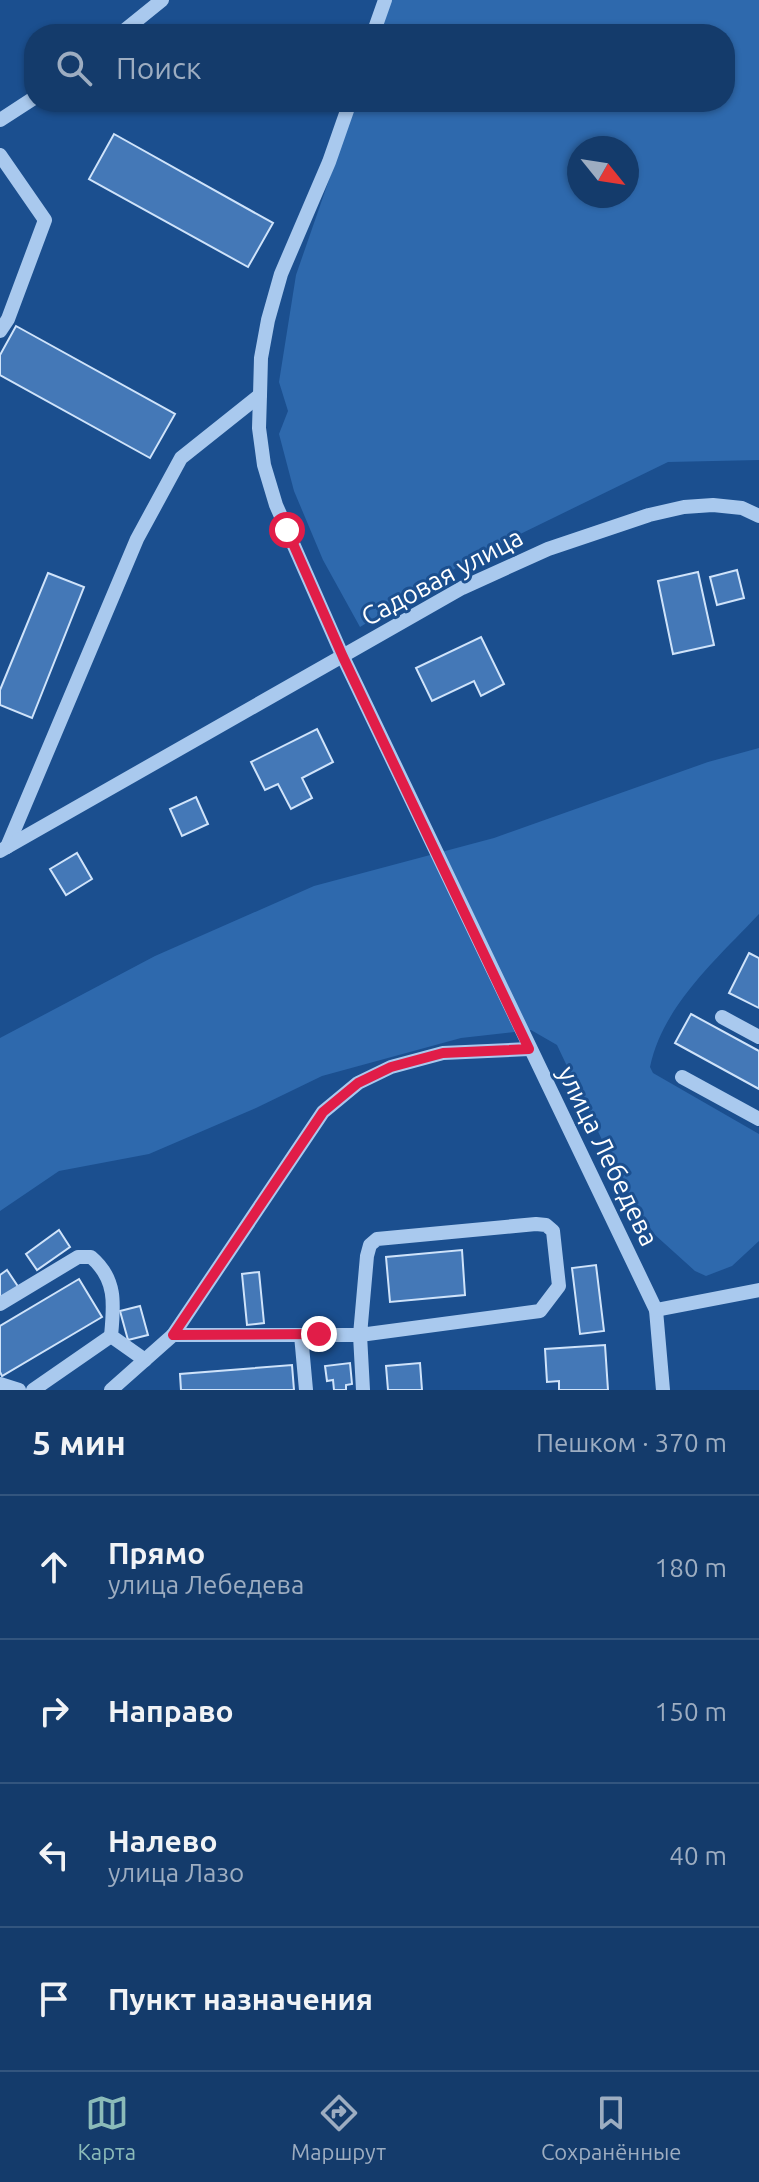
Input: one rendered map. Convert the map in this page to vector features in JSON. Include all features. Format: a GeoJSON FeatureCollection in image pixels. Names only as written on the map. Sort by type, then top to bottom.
{"type":"FeatureCollection","features":[{"type":"Feature","properties":{"kind":"street"},"geometry":{"type":"LineString","coordinates":[[132,24],[162,0]]}},
{"type":"Feature","properties":{"kind":"street"},"geometry":{"type":"LineString","coordinates":[[377,24],[385,0]]}},
{"type":"Feature","properties":{"kind":"street"},"geometry":{"type":"LineString","coordinates":[[0,120],[24,104]]}},
{"type":"Feature","properties":{"kind":"street","name":"улица Лебедева"},"geometry":{"type":"LineString","coordinates":[[346,112],[329,162],[281,274],[268,320],[261,358],[259,428],[264,465],[272,492],[343,657],[656,1310],[663,1390]]}},
{"type":"Feature","properties":{"kind":"street"},"geometry":{"type":"LineString","coordinates":[[0,155],[45,220],[8,319],[0,331]]}},
{"type":"Feature","properties":{"kind":"street"},"geometry":{"type":"LineString","coordinates":[[3,849],[137,539],[181,458],[260,395]]}},
{"type":"Feature","properties":{"kind":"street","name":"Садовая улица"},"geometry":{"type":"LineString","coordinates":[[3,849],[462,588],[548,549],[649,515],[684,507],[713,505],[742,508],[759,516]]}},
{"type":"Feature","properties":{"kind":"street"},"geometry":{"type":"LineString","coordinates":[[722,1017],[759,1037]]}},
{"type":"Feature","properties":{"kind":"street"},"geometry":{"type":"LineString","coordinates":[[111,1390],[173,1335],[323,1112],[358,1083],[391,1067],[443,1053],[529,1049]]}},
{"type":"Feature","properties":{"kind":"street"},"geometry":{"type":"LineString","coordinates":[[682,1077],[759,1119]]}},
{"type":"Feature","properties":{"kind":"street"},"geometry":{"type":"LineString","coordinates":[[173,1335],[360,1335],[540,1311],[559,1286],[553,1231],[546,1225],[536,1224],[377,1239],[370,1245],[367,1256],[360,1335],[363,1390]]}},
{"type":"Feature","properties":{"kind":"street"},"geometry":{"type":"LineString","coordinates":[[0,1304],[78,1257],[91,1257],[101,1266],[111,1283],[115,1301],[111,1336],[33,1390]]}},
{"type":"Feature","properties":{"kind":"street"},"geometry":{"type":"LineString","coordinates":[[656,1310],[759,1290]]}},
{"type":"Feature","properties":{"kind":"street"},"geometry":{"type":"LineString","coordinates":[[301,1335],[306,1390]]}},
{"type":"Feature","properties":{"kind":"street"},"geometry":{"type":"LineString","coordinates":[[111,1336],[145,1360]]}},
{"type":"Feature","properties":{"kind":"street"},"geometry":{"type":"LineString","coordinates":[[0,1384],[19,1390]]}},
{"type":"Feature","properties":{"kind":"shaded area"},"geometry":{"type":"Polygon","coordinates":[[[390,0],[759,0],[759,460],[668,462],[477,555],[360,627],[323,560],[294,491],[279,434],[288,411],[279,382],[296,275],[353,112],[735,112],[735,24],[382,24],[390,0]]]}},
{"type":"Feature","properties":{"kind":"shaded area"},"geometry":{"type":"Polygon","coordinates":[[[759,748],[759,914],[709,966],[679,1003],[657,1044],[650,1067],[653,1073],[759,1134],[759,1241],[732,1266],[706,1276],[695,1271],[654,1234],[622,1182],[557,1045],[531,1030],[461,1038],[322,1076],[149,1154],[59,1171],[0,1211],[0,1038],[155,956],[314,886],[494,838],[708,762],[759,748]]]}},
{"type":"Feature","properties":{"kind":"building"},"geometry":{"type":"Polygon","coordinates":[[[114,134],[273,223],[248,267],[89,179],[114,134]]]}},
{"type":"Feature","properties":{"kind":"building"},"geometry":{"type":"Polygon","coordinates":[[[16,326],[175,414],[150,458],[0,375],[0,355],[16,326]]]}},
{"type":"Feature","properties":{"kind":"building"},"geometry":{"type":"Polygon","coordinates":[[[737,570],[744,598],[717,605],[710,577],[737,570]]]}},
{"type":"Feature","properties":{"kind":"building"},"geometry":{"type":"Polygon","coordinates":[[[698,572],[714,645],[673,654],[658,581],[698,572]]]}},
{"type":"Feature","properties":{"kind":"building"},"geometry":{"type":"Polygon","coordinates":[[[48,573],[84,587],[32,718],[0,705],[0,690],[48,573]]]}},
{"type":"Feature","properties":{"kind":"building"},"geometry":{"type":"Polygon","coordinates":[[[481,637],[504,684],[481,696],[474,681],[432,701],[416,668],[481,637]]]}},
{"type":"Feature","properties":{"kind":"building"},"geometry":{"type":"Polygon","coordinates":[[[317,729],[333,762],[302,778],[312,798],[291,809],[278,784],[265,790],[251,762],[317,729]]]}},
{"type":"Feature","properties":{"kind":"building"},"geometry":{"type":"Polygon","coordinates":[[[196,797],[208,824],[182,836],[170,809],[196,797]]]}},
{"type":"Feature","properties":{"kind":"building"},"geometry":{"type":"Polygon","coordinates":[[[77,853],[92,879],[66,895],[50,869],[77,853]]]}},
{"type":"Feature","properties":{"kind":"building"},"geometry":{"type":"Polygon","coordinates":[[[749,953],[759,958],[759,1008],[729,993],[749,953]]]}},
{"type":"Feature","properties":{"kind":"building"},"geometry":{"type":"Polygon","coordinates":[[[691,1014],[759,1051],[759,1089],[675,1043],[691,1014]]]}},
{"type":"Feature","properties":{"kind":"building"},"geometry":{"type":"Polygon","coordinates":[[[59,1230],[70,1247],[37,1270],[26,1254],[59,1230]]]}},
{"type":"Feature","properties":{"kind":"building"},"geometry":{"type":"Polygon","coordinates":[[[462,1250],[465,1295],[390,1302],[386,1257],[462,1250]]]}},
{"type":"Feature","properties":{"kind":"building"},"geometry":{"type":"Polygon","coordinates":[[[596,1265],[604,1331],[580,1334],[572,1268],[596,1265]]]}},
{"type":"Feature","properties":{"kind":"building"},"geometry":{"type":"Polygon","coordinates":[[[7,1270],[19,1288],[0,1300],[0,1275],[7,1270]]]}},
{"type":"Feature","properties":{"kind":"building"},"geometry":{"type":"Polygon","coordinates":[[[259,1272],[264,1323],[247,1325],[242,1274],[259,1272]]]}},
{"type":"Feature","properties":{"kind":"building"},"geometry":{"type":"Polygon","coordinates":[[[79,1279],[102,1317],[2,1376],[0,1326],[79,1279]]]}},
{"type":"Feature","properties":{"kind":"building"},"geometry":{"type":"Polygon","coordinates":[[[140,1306],[148,1335],[128,1340],[120,1311],[140,1306]]]}},
{"type":"Feature","properties":{"kind":"building"},"geometry":{"type":"Polygon","coordinates":[[[605,1345],[608,1390],[559,1390],[559,1381],[547,1382],[545,1349],[605,1345]]]}},
{"type":"Feature","properties":{"kind":"building"},"geometry":{"type":"Polygon","coordinates":[[[350,1363],[352,1384],[346,1385],[346,1390],[334,1390],[333,1380],[327,1381],[325,1366],[350,1363]]]}},
{"type":"Feature","properties":{"kind":"building"},"geometry":{"type":"Polygon","coordinates":[[[420,1363],[422,1390],[388,1390],[386,1366],[420,1363]]]}},
{"type":"Feature","properties":{"kind":"building"},"geometry":{"type":"Polygon","coordinates":[[[292,1365],[294,1390],[181,1390],[180,1374],[292,1365]]]}},
{"type":"Feature","properties":{"kind":"route"},"geometry":{"type":"LineString","coordinates":[[287,530],[343,657],[529,1049],[443,1053],[391,1067],[358,1083],[323,1112],[173,1335],[319,1334]]}}]}
